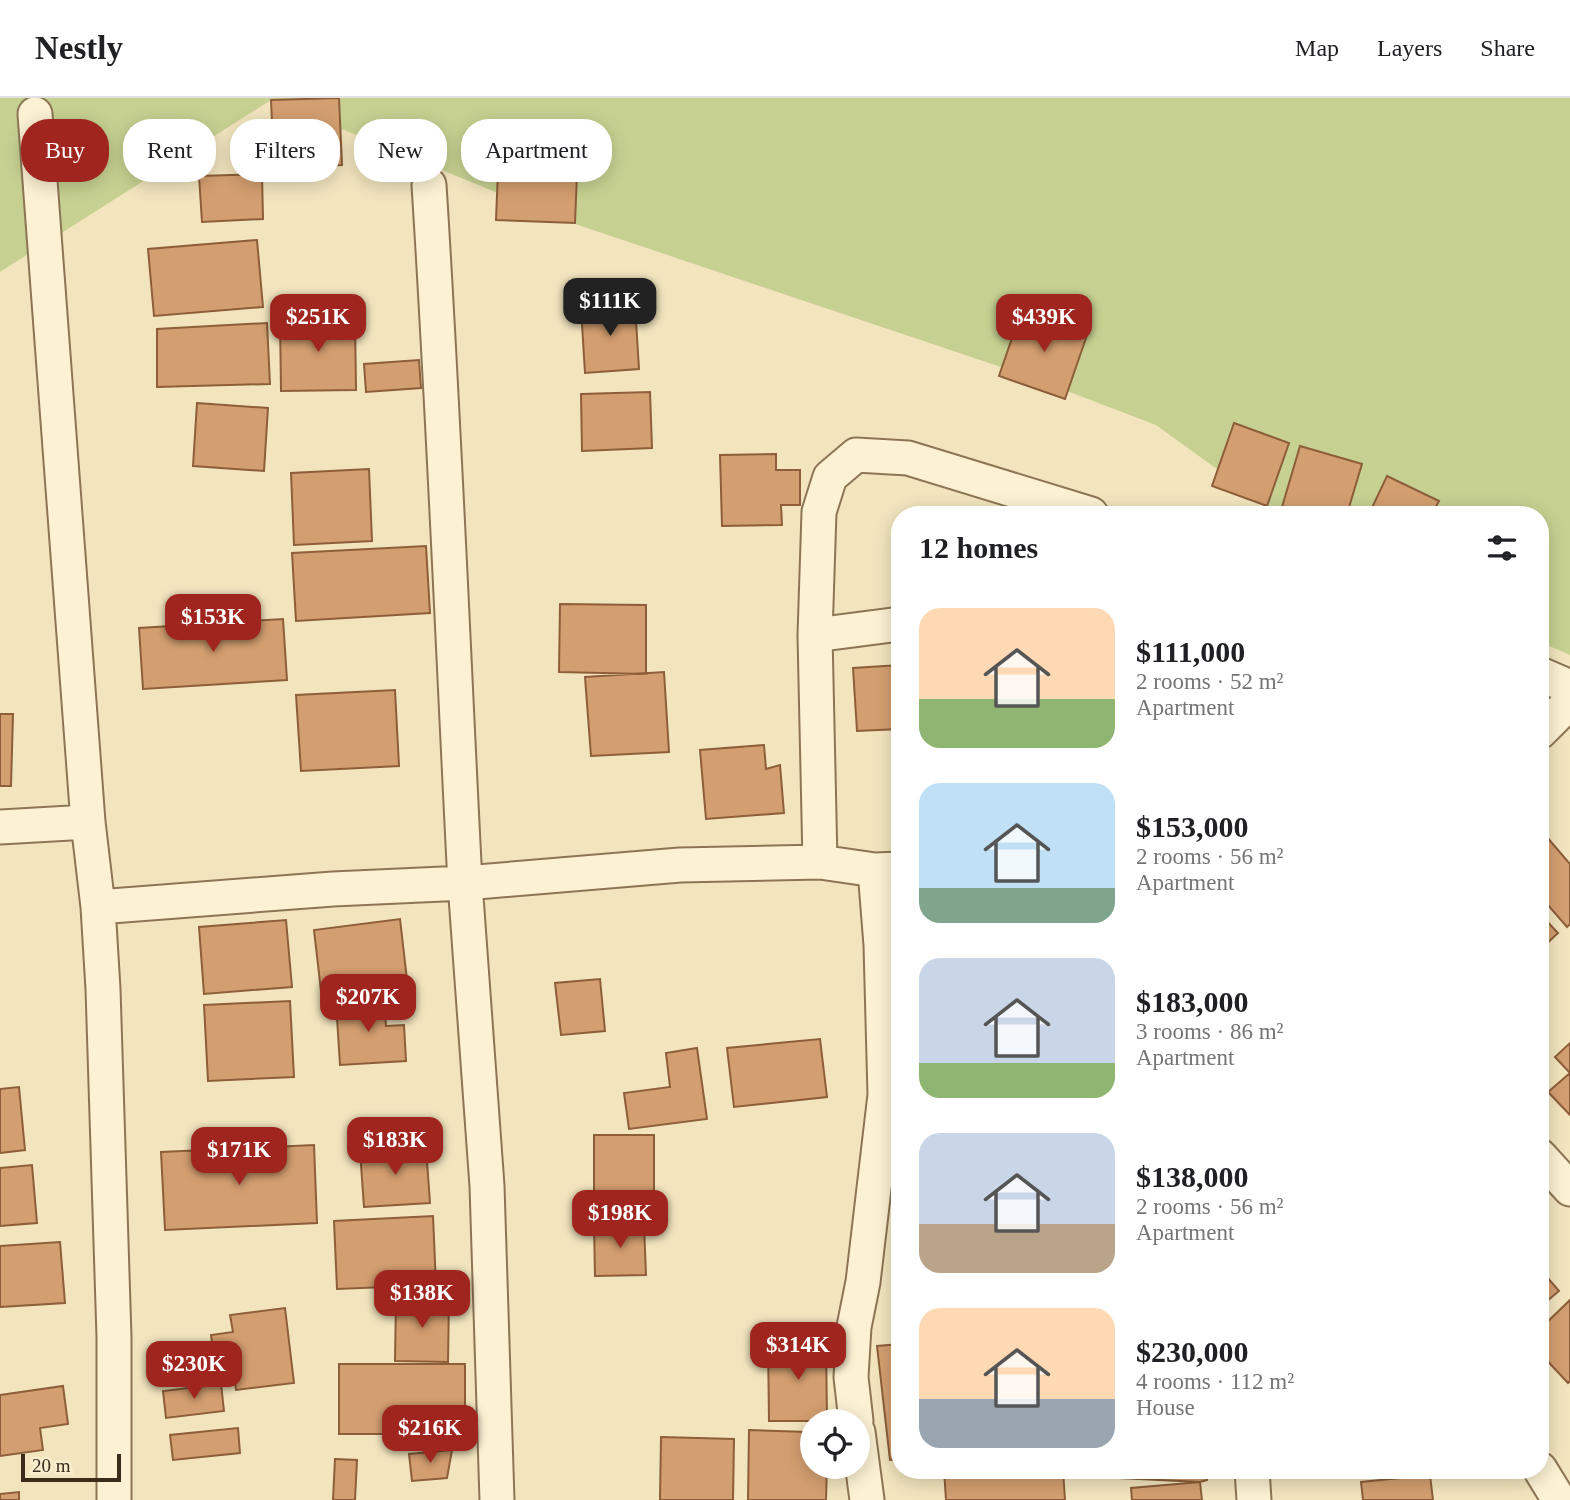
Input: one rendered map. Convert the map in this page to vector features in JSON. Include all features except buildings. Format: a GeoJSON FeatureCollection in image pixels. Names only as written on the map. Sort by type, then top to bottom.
{"type":"FeatureCollection","features":[{"type":"Feature","properties":{"kind":"street"},"geometry":{"type":"LineString","coordinates":[[35,114],[103,989],[114,1337],[114,1500]]}},
{"type":"Feature","properties":{"kind":"street"},"geometry":{"type":"LineString","coordinates":[[429,185],[442,386],[465,883],[487,1186],[497,1500]]}},
{"type":"Feature","properties":{"kind":"street"},"geometry":{"type":"LineString","coordinates":[[820,862],[816,635],[818,512],[830,477],[856,455],[908,458],[1065,506]]}},
{"type":"Feature","properties":{"kind":"street"},"geometry":{"type":"LineString","coordinates":[[816,635],[891,625]]}},
{"type":"Feature","properties":{"kind":"street"},"geometry":{"type":"LineString","coordinates":[[1549,678],[1570,687]]}},
{"type":"Feature","properties":{"kind":"street"},"geometry":{"type":"LineString","coordinates":[[1549,723],[1570,702]]}},
{"type":"Feature","properties":{"kind":"street"},"geometry":{"type":"LineString","coordinates":[[0,827],[88,822]]}},
{"type":"Feature","properties":{"kind":"street"},"geometry":{"type":"LineString","coordinates":[[98,906],[465,883],[680,865],[820,862],[887,869],[881,945],[885,1095],[863,1282],[854,1327],[851,1377],[855,1409]]}},
{"type":"Feature","properties":{"kind":"street"},"geometry":{"type":"LineString","coordinates":[[1549,1166],[1570,1189]]}},
{"type":"Feature","properties":{"kind":"street"},"geometry":{"type":"LineString","coordinates":[[864,1479],[867,1500]]}},
{"type":"Feature","properties":{"kind":"street"},"geometry":{"type":"LineString","coordinates":[[1253,1479],[1254,1500]]}},
{"type":"Feature","properties":{"kind":"green space"},"geometry":{"type":"Polygon","coordinates":[[[0,98],[1570,98],[1570,655],[1549,646],[1549,506],[1268,506],[1156,425],[1025,375],[566,221],[471,182],[612,182],[612,119],[461,119],[461,178],[447,172],[447,119],[354,119],[354,134],[340,128],[340,119],[317,119],[271,100],[241,119],[230,119],[230,126],[216,135],[216,119],[123,119],[123,182],[142,182],[0,272],[0,98]]]}}]}
